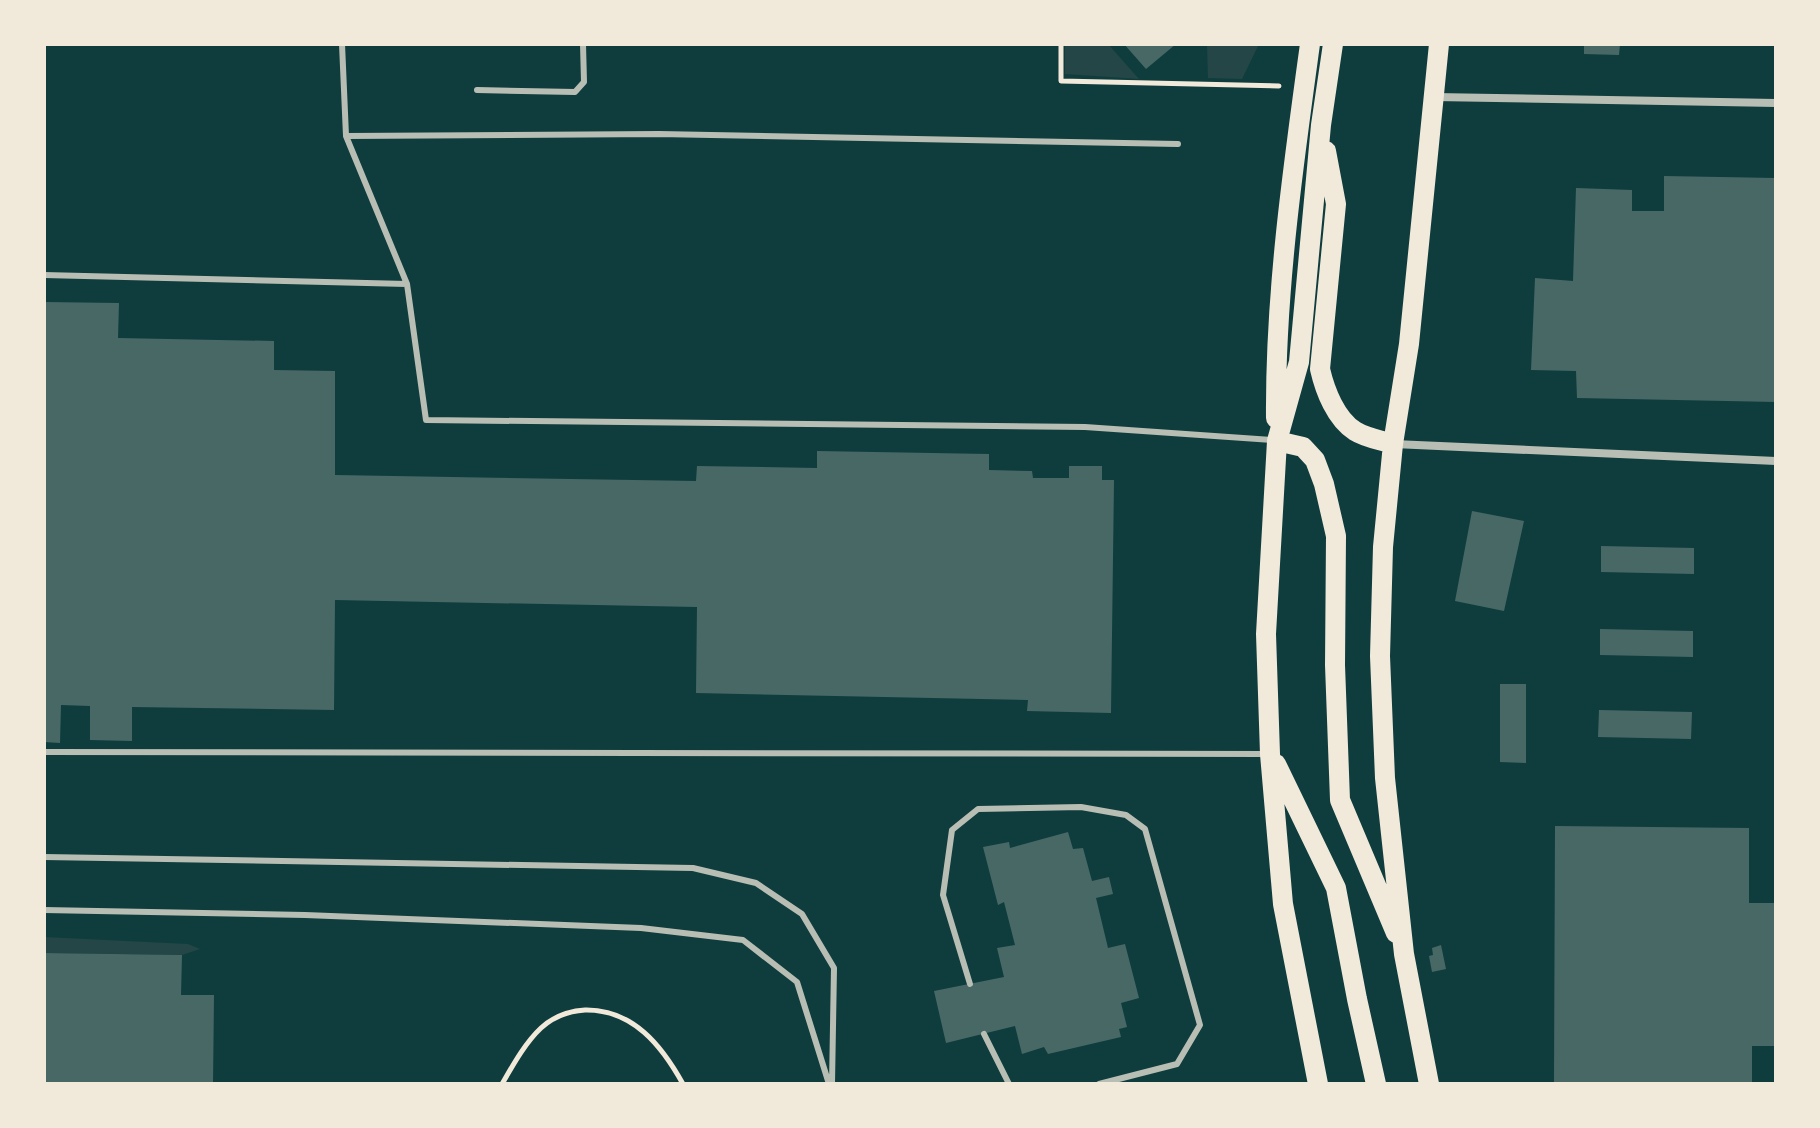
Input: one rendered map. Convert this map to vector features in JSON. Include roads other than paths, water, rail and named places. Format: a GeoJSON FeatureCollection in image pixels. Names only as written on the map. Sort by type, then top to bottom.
{"type":"FeatureCollection","features":[{"type":"Feature","properties":{"kind":"main road"},"geometry":{"type":"LineString","coordinates":[[1310,44],[1290,184],[1276,369],[1277,441],[1266,634],[1270,754],[1283,904],[1318,1084]]}},
{"type":"Feature","properties":{"kind":"main road"},"geometry":{"type":"LineString","coordinates":[[1277,441],[1299,362],[1321,125],[1333,44]]}},
{"type":"Feature","properties":{"kind":"main road"},"geometry":{"type":"LineString","coordinates":[[1429,1084],[1404,954],[1385,778],[1380,656],[1383,547],[1393,444],[1409,344],[1439,44]]}},
{"type":"Feature","properties":{"kind":"main road"},"geometry":{"type":"LineString","coordinates":[[1321,125],[1336,204],[1320,369],[1324,385],[1341,418],[1356,432],[1393,444]]}},
{"type":"Feature","properties":{"kind":"main road"},"geometry":{"type":"LineString","coordinates":[[1277,441],[1303,447],[1315,460],[1324,484],[1336,536],[1335,665],[1340,800],[1404,954]]}},
{"type":"Feature","properties":{"kind":"main road"},"geometry":{"type":"LineString","coordinates":[[1270,754],[1336,888],[1376,1084]]}},
{"type":"Feature","properties":{"kind":"street"},"geometry":{"type":"LineString","coordinates":[[1434,97],[1776,103]]}},
{"type":"Feature","properties":{"kind":"street"},"geometry":{"type":"LineString","coordinates":[[1393,444],[1776,461]]}},
{"type":"Feature","properties":{"kind":"lane"},"geometry":{"type":"LineString","coordinates":[[342,44],[346,136],[407,284],[426,420],[1085,427],[1277,441]]}},
{"type":"Feature","properties":{"kind":"lane"},"geometry":{"type":"LineString","coordinates":[[477,90],[575,92],[584,82],[583,44]]}},
{"type":"Feature","properties":{"kind":"lane"},"geometry":{"type":"LineString","coordinates":[[346,136],[659,134],[1178,144]]}},
{"type":"Feature","properties":{"kind":"lane"},"geometry":{"type":"LineString","coordinates":[[44,275],[407,284]]}},
{"type":"Feature","properties":{"kind":"lane"},"geometry":{"type":"LineString","coordinates":[[44,752],[1270,754]]}},
{"type":"Feature","properties":{"kind":"lane"},"geometry":{"type":"LineString","coordinates":[[970,984],[943,895],[952,830],[978,809],[1081,807],[1126,815],[1145,829],[1200,1025],[1177,1064],[1099,1084]]}},
{"type":"Feature","properties":{"kind":"lane"},"geometry":{"type":"LineString","coordinates":[[44,857],[693,868],[756,883],[802,914],[834,968],[830,1084]]}},
{"type":"Feature","properties":{"kind":"lane"},"geometry":{"type":"LineString","coordinates":[[44,910],[305,915],[641,928],[743,940],[797,982],[830,1084]]}},
{"type":"Feature","properties":{"kind":"lane"},"geometry":{"type":"LineString","coordinates":[[984,1034],[1009,1084]]}}]}
